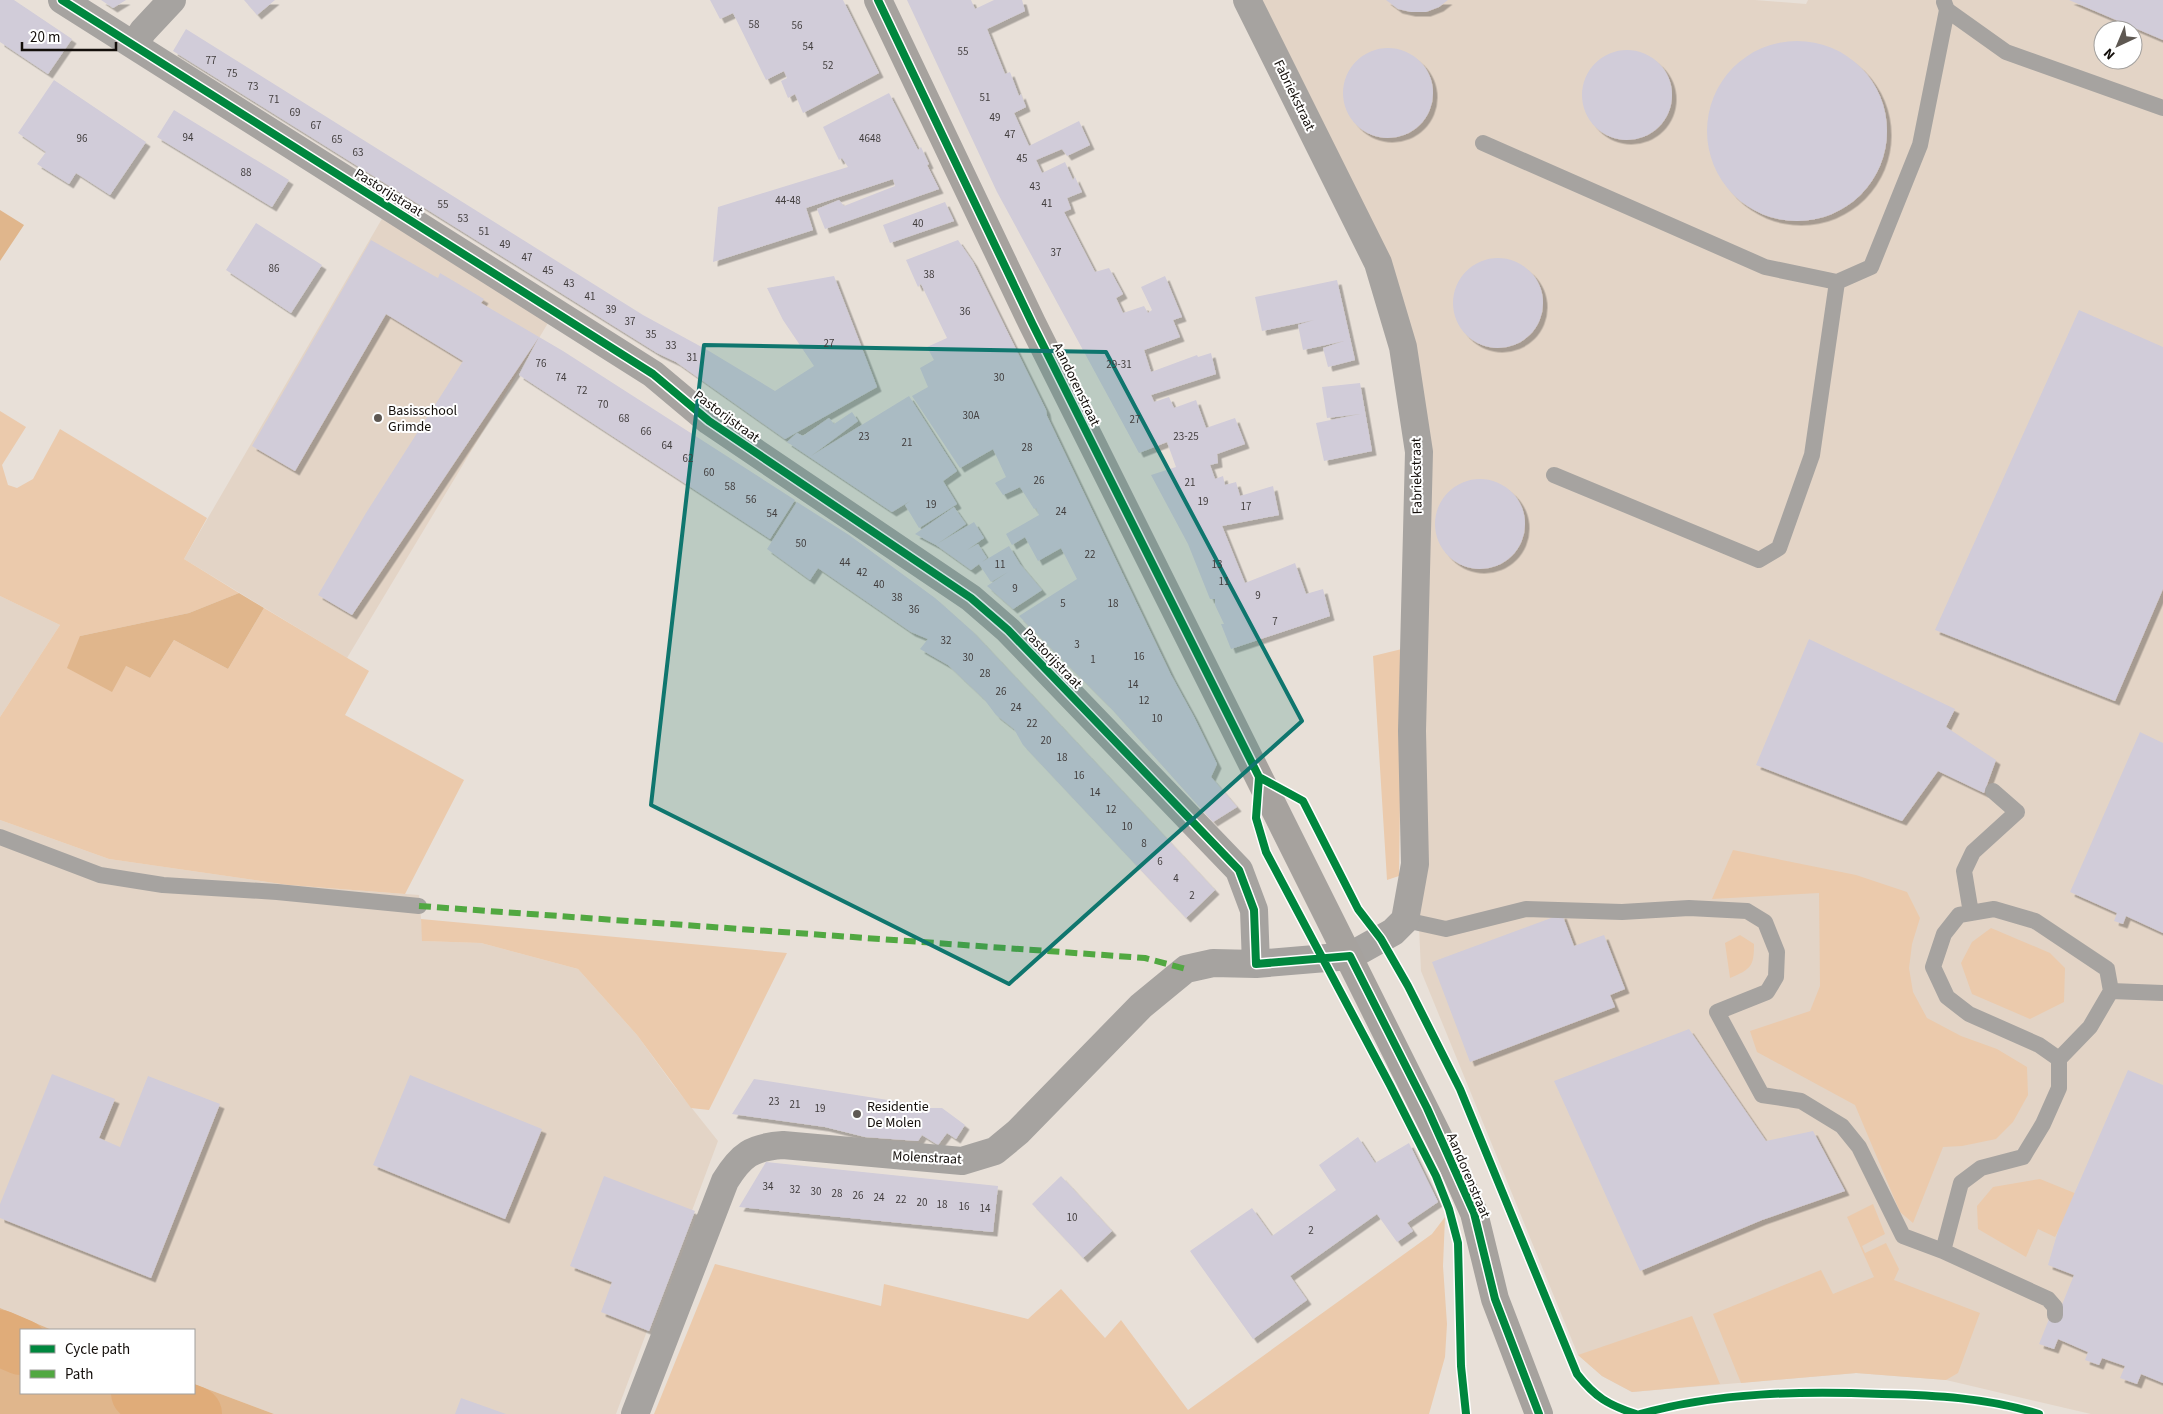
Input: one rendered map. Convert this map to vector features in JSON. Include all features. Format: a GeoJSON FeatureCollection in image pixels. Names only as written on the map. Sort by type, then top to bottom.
{"type":"FeatureCollection","features":[{"type":"Feature","properties":{"kind":"main road","name":"Aandorenstraat"},"geometry":{"type":"LineString","coordinates":[[878,0],[1050,358],[1426,1108],[1474,1213],[1495,1298],[1539,1414]]}},
{"type":"Feature","properties":{"kind":"street","name":"Pastorijstraat"},"geometry":{"type":"LineString","coordinates":[[62,0],[653,374],[709,421],[972,598],[1008,630],[1239,870],[1254,910],[1256,964]]}},
{"type":"Feature","properties":{"kind":"street"},"geometry":{"type":"LineString","coordinates":[[134,45],[172,0]]}},
{"type":"Feature","properties":{"kind":"street","name":"Fabriekstraat"},"geometry":{"type":"LineString","coordinates":[[1247,0],[1378,264],[1403,347],[1419,452],[1412,731],[1415,864],[1405,920]]}},
{"type":"Feature","properties":{"kind":"street"},"geometry":{"type":"LineString","coordinates":[[1350,956],[1393,932],[1405,920]]}},
{"type":"Feature","properties":{"kind":"street","name":"Molenstraat"},"geometry":{"type":"LineString","coordinates":[[635,1414],[724,1181],[735,1164],[751,1151],[765,1146],[783,1145],[962,1161],[995,1151],[1018,1132],[1142,1006],[1186,969],[1213,963],[1256,964],[1350,956]]}},
{"type":"Feature","properties":{"kind":"lane"},"geometry":{"type":"LineString","coordinates":[[1483,143],[1765,267],[1837,282],[1871,267],[1920,145],[1945,5],[2006,52],[2163,108]]}},
{"type":"Feature","properties":{"kind":"lane"},"geometry":{"type":"LineString","coordinates":[[1554,475],[1759,560],[1779,548],[1812,456],[1837,282]]}},
{"type":"Feature","properties":{"kind":"lane"},"geometry":{"type":"LineString","coordinates":[[1971,913],[1964,871],[1973,852],[2017,812],[1993,792]]}},
{"type":"Feature","properties":{"kind":"lane"},"geometry":{"type":"LineString","coordinates":[[0,837],[100,875],[118,878],[163,885],[267,891],[419,906]]}},
{"type":"Feature","properties":{"kind":"lane"},"geometry":{"type":"LineString","coordinates":[[1405,920],[1446,929],[1526,908],[1622,912],[1689,908],[1747,911],[1765,922],[1777,952],[1776,977],[1767,992],[1718,1012],[1762,1095],[1801,1101],[1842,1126],[1860,1147],[1903,1236],[1943,1251],[2048,1299],[2055,1307],[2055,1315]]}},
{"type":"Feature","properties":{"kind":"lane"},"geometry":{"type":"LineString","coordinates":[[1943,1251],[1961,1184],[1981,1168],[2022,1157],[2043,1124],[2059,1088],[2059,1059],[2090,1027],[2111,991],[2107,970],[2035,921],[1994,909],[1959,915],[1944,934],[1933,967],[1947,997],[1969,1014],[2032,1041],[2059,1059]]}},
{"type":"Feature","properties":{"kind":"lane"},"geometry":{"type":"LineString","coordinates":[[2111,991],[2163,993]]}},
{"type":"Feature","properties":{"kind":"highlighted area"},"geometry":{"type":"Polygon","coordinates":[[[704,345],[1106,352],[1302,721],[1009,984],[651,805],[704,345]]]}},
{"type":"Feature","properties":{"kind":"shaded area"},"geometry":{"type":"Polygon","coordinates":[[[1262,0],[1755,0],[1806,4],[1808,0],[2163,0],[2163,1414],[2091,1414],[1946,1380],[1857,1373],[1632,1392],[1602,1376],[1578,1355],[1421,971],[1418,904],[1426,560],[1383,243],[1262,0]]]}},
{"type":"Feature","properties":{"kind":"shaded area"},"geometry":{"type":"Polygon","coordinates":[[[0,210],[24,225],[0,261],[0,210]]]}},
{"type":"Feature","properties":{"kind":"shaded area","name":"Basisschool Grimde"},"geometry":{"type":"Polygon","coordinates":[[[383,217],[551,318],[347,658],[184,559],[383,217]]]}},
{"type":"Feature","properties":{"kind":"shaded area"},"geometry":{"type":"Polygon","coordinates":[[[0,411],[26,427],[2,465],[8,485],[17,488],[33,479],[60,429],[207,518],[184,559],[239,593],[189,613],[80,636],[126,666],[150,678],[174,640],[228,669],[264,608],[369,671],[345,715],[464,780],[405,894],[288,885],[109,859],[0,820],[0,717],[60,625],[0,596],[0,411]]]}},
{"type":"Feature","properties":{"kind":"shaded area"},"geometry":{"type":"Polygon","coordinates":[[[239,593],[264,608],[228,669],[174,640],[150,678],[126,666],[112,692],[67,668],[80,636],[189,613],[239,593]]]}},
{"type":"Feature","properties":{"kind":"shaded area"},"geometry":{"type":"Polygon","coordinates":[[[0,596],[60,625],[0,717],[0,596]]]}},
{"type":"Feature","properties":{"kind":"shaded area"},"geometry":{"type":"Polygon","coordinates":[[[1402,649],[1399,876],[1387,880],[1373,656],[1402,649]]]}},
{"type":"Feature","properties":{"kind":"shaded area"},"geometry":{"type":"Polygon","coordinates":[[[0,820],[109,859],[288,885],[419,895],[423,941],[481,943],[578,969],[637,1035],[671,1082],[718,1141],[616,1414],[274,1414],[195,1384],[195,1329],[50,1329],[0,1308],[0,820]]]}},
{"type":"Feature","properties":{"kind":"shaded area"},"geometry":{"type":"Polygon","coordinates":[[[1733,850],[1856,875],[1907,892],[1920,918],[1912,944],[1909,968],[1913,992],[1927,1018],[1961,1036],[1997,1049],[2027,1067],[2028,1095],[2013,1122],[1996,1139],[1962,1146],[1943,1147],[1913,1223],[1900,1212],[1855,1105],[1757,1052],[1750,1031],[1810,1011],[1820,986],[1819,893],[1712,899],[1733,850]]]}},
{"type":"Feature","properties":{"kind":"shaded area"},"geometry":{"type":"Polygon","coordinates":[[[421,919],[787,953],[709,1110],[691,1108],[637,1035],[578,969],[481,943],[422,941],[421,919]]]}},
{"type":"Feature","properties":{"kind":"shaded area"},"geometry":{"type":"Polygon","coordinates":[[[1991,928],[2050,953],[2065,968],[2064,1002],[2030,1019],[1972,994],[1961,963],[1972,942],[1991,928]]]}},
{"type":"Feature","properties":{"kind":"shaded area"},"geometry":{"type":"Polygon","coordinates":[[[1740,935],[1754,944],[1753,958],[1747,969],[1730,978],[1725,943],[1740,935]]]}},
{"type":"Feature","properties":{"kind":"shaded area"},"geometry":{"type":"Polygon","coordinates":[[[2040,1179],[2077,1194],[2055,1237],[2038,1229],[2026,1257],[1978,1229],[1977,1206],[1993,1187],[2040,1179]]]}},
{"type":"Feature","properties":{"kind":"shaded area"},"geometry":{"type":"Polygon","coordinates":[[[1873,1204],[1885,1234],[1862,1246],[1865,1253],[1886,1243],[1899,1269],[1894,1280],[1980,1313],[1958,1373],[1946,1380],[1856,1373],[1741,1383],[1713,1314],[1821,1270],[1833,1294],[1874,1277],[1847,1217],[1873,1204]]]}},
{"type":"Feature","properties":{"kind":"shaded area"},"geometry":{"type":"Polygon","coordinates":[[[1445,1217],[1443,1266],[1447,1324],[1445,1357],[1429,1414],[654,1414],[715,1264],[881,1306],[884,1284],[1028,1319],[1061,1289],[1105,1338],[1121,1320],[1188,1410],[1432,1234],[1445,1217]]]}},
{"type":"Feature","properties":{"kind":"shaded area"},"geometry":{"type":"Polygon","coordinates":[[[0,1308],[50,1329],[20,1329],[20,1394],[195,1394],[195,1384],[274,1414],[0,1414],[0,1308]]]}},
{"type":"Feature","properties":{"kind":"shaded area"},"geometry":{"type":"Polygon","coordinates":[[[1692,1316],[1720,1384],[1632,1392],[1602,1376],[1578,1355],[1692,1316]]]}},
{"type":"Feature","properties":{"kind":"building"},"geometry":{"type":"Polygon","coordinates":[[[0,0],[14,0],[72,39],[48,74],[0,42],[0,0]]]}},
{"type":"Feature","properties":{"kind":"building"},"geometry":{"type":"Polygon","coordinates":[[[101,0],[126,0],[113,8],[101,0]]]}},
{"type":"Feature","properties":{"kind":"building"},"geometry":{"type":"Polygon","coordinates":[[[244,0],[275,0],[257,15],[244,0]]]}},
{"type":"Feature","properties":{"kind":"building"},"geometry":{"type":"Polygon","coordinates":[[[710,0],[843,0],[879,73],[803,113],[795,94],[788,98],[781,81],[787,78],[784,71],[766,80],[733,13],[720,19],[710,0]]]}},
{"type":"Feature","properties":{"kind":"building"},"geometry":{"type":"Polygon","coordinates":[[[907,0],[971,0],[975,9],[994,0],[1022,0],[1025,11],[987,29],[1005,74],[1010,72],[1019,96],[1021,94],[1026,107],[1014,113],[1029,146],[1079,121],[1090,145],[1067,156],[1062,149],[1036,160],[1042,173],[1065,162],[1073,180],[1075,177],[1082,192],[1067,198],[1071,209],[1064,212],[1095,272],[1109,268],[1123,294],[1116,298],[1123,313],[1144,306],[1148,313],[1152,310],[1141,287],[1165,276],[1182,317],[1173,320],[1180,337],[1144,350],[1151,372],[1197,355],[1198,357],[1211,353],[1216,374],[1151,395],[1154,402],[1169,397],[1174,408],[1196,400],[1206,428],[1235,418],[1245,444],[1217,454],[1218,463],[1210,465],[1215,479],[1223,476],[1225,485],[1236,482],[1240,496],[1273,486],[1279,515],[1222,526],[1245,583],[1295,563],[1306,594],[1323,589],[1330,616],[1231,649],[1221,624],[1224,624],[1215,605],[1215,599],[1210,599],[1188,544],[1151,475],[1176,467],[1167,442],[1139,453],[997,192],[907,0]]]}},
{"type":"Feature","properties":{"kind":"building"},"geometry":{"type":"Polygon","coordinates":[[[1386,0],[1448,0],[1439,7],[1426,12],[1411,12],[1398,9],[1386,0]]]}},
{"type":"Feature","properties":{"kind":"building"},"geometry":{"type":"Polygon","coordinates":[[[2069,0],[2163,0],[2163,40],[2143,31],[2143,20],[2116,20],[2069,0]]]}},
{"type":"Feature","properties":{"kind":"building"},"geometry":{"type":"Polygon","coordinates":[[[186,29],[643,315],[709,351],[775,391],[814,366],[783,320],[767,288],[834,276],[877,387],[785,439],[676,362],[657,353],[173,51],[186,29]]]}},
{"type":"Feature","properties":{"kind":"building"},"geometry":{"type":"Polygon","coordinates":[[[1788,41],[1806,41],[1831,48],[1847,56],[1861,67],[1872,81],[1880,97],[1887,122],[1887,140],[1880,165],[1872,181],[1861,195],[1847,206],[1823,217],[1806,221],[1788,221],[1771,217],[1747,206],[1727,188],[1711,157],[1707,140],[1707,122],[1711,105],[1722,81],[1740,61],[1771,45],[1788,41]]]}},
{"type":"Feature","properties":{"kind":"building"},"geometry":{"type":"Polygon","coordinates":[[[1388,48],[1405,51],[1420,61],[1430,76],[1433,93],[1430,110],[1420,125],[1405,135],[1388,138],[1371,135],[1356,125],[1346,110],[1343,93],[1346,76],[1356,61],[1371,51],[1388,48]]]}},
{"type":"Feature","properties":{"kind":"building"},"geometry":{"type":"Polygon","coordinates":[[[1627,50],[1644,53],[1659,63],[1669,78],[1672,95],[1669,112],[1659,127],[1644,137],[1627,140],[1610,137],[1595,127],[1585,112],[1582,95],[1585,78],[1595,63],[1610,53],[1627,50]]]}},
{"type":"Feature","properties":{"kind":"building"},"geometry":{"type":"Polygon","coordinates":[[[54,80],[146,142],[110,195],[76,173],[69,184],[37,164],[46,152],[18,133],[54,80]]]}},
{"type":"Feature","properties":{"kind":"building"},"geometry":{"type":"Polygon","coordinates":[[[889,93],[918,150],[921,147],[929,164],[927,165],[939,189],[825,229],[817,209],[839,200],[844,206],[895,186],[893,179],[806,208],[813,230],[713,262],[718,207],[848,167],[842,158],[839,160],[823,127],[889,93]]]}},
{"type":"Feature","properties":{"kind":"building"},"geometry":{"type":"Polygon","coordinates":[[[174,110],[289,180],[272,207],[157,137],[174,110]]]}},
{"type":"Feature","properties":{"kind":"building"},"geometry":{"type":"Polygon","coordinates":[[[945,202],[954,221],[890,243],[883,225],[945,202]]]}},
{"type":"Feature","properties":{"kind":"building"},"geometry":{"type":"Polygon","coordinates":[[[256,223],[322,265],[291,313],[226,270],[256,223]]]}},
{"type":"Feature","properties":{"kind":"building"},"geometry":{"type":"Polygon","coordinates":[[[371,240],[438,278],[440,273],[484,299],[481,303],[563,351],[795,500],[770,539],[519,375],[539,337],[352,615],[318,595],[366,513],[463,361],[386,314],[295,471],[252,446],[371,240]]]}},
{"type":"Feature","properties":{"kind":"building"},"geometry":{"type":"Polygon","coordinates":[[[958,240],[973,262],[1046,410],[1047,416],[1171,675],[1217,764],[1211,777],[1237,807],[1213,822],[1109,706],[1019,616],[1077,579],[1061,548],[1038,561],[1025,537],[1012,545],[1006,534],[1039,515],[1036,508],[1034,509],[1020,487],[1003,495],[995,483],[1006,477],[993,449],[960,468],[912,396],[928,387],[920,368],[934,360],[927,347],[947,338],[921,284],[918,287],[906,260],[958,240]]]}},
{"type":"Feature","properties":{"kind":"building"},"geometry":{"type":"Polygon","coordinates":[[[1498,258],[1515,261],[1530,271],[1540,286],[1543,303],[1540,320],[1530,335],[1515,345],[1498,348],[1481,345],[1466,335],[1456,320],[1453,303],[1456,286],[1466,271],[1481,261],[1498,258]]]}},
{"type":"Feature","properties":{"kind":"building"},"geometry":{"type":"Polygon","coordinates":[[[1337,280],[1355,360],[1328,367],[1323,348],[1344,341],[1303,350],[1298,325],[1314,320],[1262,331],[1255,297],[1337,280]]]}},
{"type":"Feature","properties":{"kind":"building"},"geometry":{"type":"Polygon","coordinates":[[[2079,310],[2163,347],[2163,589],[2115,701],[1935,630],[2079,310]]]}},
{"type":"Feature","properties":{"kind":"building"},"geometry":{"type":"Polygon","coordinates":[[[1360,383],[1372,451],[1324,461],[1316,423],[1360,414],[1327,418],[1322,387],[1360,383]]]}},
{"type":"Feature","properties":{"kind":"building"},"geometry":{"type":"Polygon","coordinates":[[[909,396],[957,471],[943,481],[957,504],[919,528],[905,505],[910,501],[892,512],[787,442],[797,433],[803,436],[829,418],[834,424],[852,412],[858,421],[811,456],[909,396]]]}},
{"type":"Feature","properties":{"kind":"building"},"geometry":{"type":"Polygon","coordinates":[[[1480,479],[1497,482],[1512,492],[1522,507],[1525,524],[1522,541],[1512,556],[1497,566],[1480,569],[1463,566],[1448,556],[1438,541],[1435,524],[1438,507],[1448,492],[1463,482],[1480,479]]]}},
{"type":"Feature","properties":{"kind":"building"},"geometry":{"type":"Polygon","coordinates":[[[797,502],[849,535],[935,598],[972,631],[1215,890],[1186,918],[1023,745],[1014,729],[996,715],[984,699],[948,665],[920,649],[928,639],[911,632],[818,568],[810,580],[767,549],[797,502]]]}},
{"type":"Feature","properties":{"kind":"building"},"geometry":{"type":"Polygon","coordinates":[[[954,507],[966,524],[937,544],[974,522],[984,538],[967,550],[978,544],[987,558],[982,562],[1009,546],[1020,564],[1042,590],[1013,609],[987,586],[1008,572],[991,582],[979,564],[971,570],[936,545],[915,534],[954,507]]]}},
{"type":"Feature","properties":{"kind":"building"},"geometry":{"type":"Polygon","coordinates":[[[1809,639],[1955,709],[1946,727],[1996,760],[1984,793],[1938,771],[1902,821],[1756,765],[1809,639]]]}},
{"type":"Feature","properties":{"kind":"building"},"geometry":{"type":"Polygon","coordinates":[[[2140,732],[2163,743],[2163,933],[2126,916],[2123,924],[2114,921],[2117,913],[2070,892],[2140,732]]]}},
{"type":"Feature","properties":{"kind":"building"},"geometry":{"type":"Polygon","coordinates":[[[1562,914],[1574,946],[1604,935],[1625,989],[1610,995],[1615,1007],[1470,1062],[1432,962],[1562,914]]]}},
{"type":"Feature","properties":{"kind":"building"},"geometry":{"type":"Polygon","coordinates":[[[1689,1029],[1766,1141],[1813,1131],[1845,1191],[1762,1220],[1640,1271],[1554,1081],[1689,1029]]]}},
{"type":"Feature","properties":{"kind":"building"},"geometry":{"type":"Polygon","coordinates":[[[2128,1070],[2163,1085],[2163,1383],[2141,1374],[2137,1384],[2120,1378],[2125,1366],[2102,1358],[2099,1365],[2085,1360],[2088,1352],[2058,1339],[2054,1349],[2039,1344],[2051,1314],[2057,1317],[2074,1275],[2048,1265],[2058,1231],[2128,1070]]]}},
{"type":"Feature","properties":{"kind":"building"},"geometry":{"type":"Polygon","coordinates":[[[52,1074],[115,1099],[99,1138],[120,1147],[148,1076],[220,1104],[151,1278],[0,1218],[0,1204],[52,1074]]]}},
{"type":"Feature","properties":{"kind":"building"},"geometry":{"type":"Polygon","coordinates":[[[410,1075],[542,1129],[505,1219],[373,1165],[410,1075]]]}},
{"type":"Feature","properties":{"kind":"building"},"geometry":{"type":"Polygon","coordinates":[[[754,1079],[907,1103],[925,1108],[942,1108],[965,1125],[956,1139],[947,1133],[938,1145],[922,1135],[918,1141],[865,1137],[825,1127],[732,1114],[754,1079]]]}},
{"type":"Feature","properties":{"kind":"building"},"geometry":{"type":"Polygon","coordinates":[[[1358,1137],[1375,1163],[1409,1143],[1438,1202],[1407,1223],[1413,1231],[1397,1242],[1377,1214],[1290,1276],[1307,1300],[1253,1339],[1190,1251],[1252,1208],[1272,1236],[1336,1190],[1319,1165],[1358,1137]]]}},
{"type":"Feature","properties":{"kind":"building"},"geometry":{"type":"Polygon","coordinates":[[[766,1162],[998,1186],[993,1232],[739,1207],[766,1162]]]}},
{"type":"Feature","properties":{"kind":"building"},"geometry":{"type":"Polygon","coordinates":[[[604,1176],[695,1211],[649,1331],[601,1312],[612,1282],[570,1266],[604,1176]]]}},
{"type":"Feature","properties":{"kind":"building"},"geometry":{"type":"Polygon","coordinates":[[[1061,1176],[1112,1231],[1083,1258],[1032,1204],[1061,1176]]]}},
{"type":"Feature","properties":{"kind":"building"},"geometry":{"type":"Polygon","coordinates":[[[461,1398],[506,1414],[455,1414],[461,1398]]]}},
{"type":"Feature","properties":{"kind":"waterway"},"geometry":{"type":"LineString","coordinates":[[0,1338],[20,1347]]}},
{"type":"Feature","properties":{"kind":"waterway"},"geometry":{"type":"LineString","coordinates":[[142,1394],[194,1414]]}},
{"type":"Feature","properties":{"kind":"marked path"},"geometry":{"type":"LineString","coordinates":[[419,906],[1145,958],[1186,969]]}},
{"type":"Feature","properties":{"kind":"cycle path"},"geometry":{"type":"LineString","coordinates":[[62,0],[653,374],[709,421],[971,598],[1008,630],[1239,870],[1254,910],[1256,964],[1350,956],[1427,1108],[1474,1213],[1495,1299],[1539,1414]]}},
{"type":"Feature","properties":{"kind":"cycle path"},"geometry":{"type":"LineString","coordinates":[[878,0],[1032,323],[1259,777]]}},
{"type":"Feature","properties":{"kind":"cycle path"},"geometry":{"type":"LineString","coordinates":[[1259,777],[1303,801],[1358,909],[1381,939],[1408,986],[1460,1089],[1577,1374],[1590,1389],[1603,1399],[1636,1414]]}},
{"type":"Feature","properties":{"kind":"cycle path"},"geometry":{"type":"LineString","coordinates":[[1259,777],[1256,818],[1266,852],[1390,1085],[1436,1176],[1449,1209],[1458,1243],[1461,1366],[1466,1414]]}},
{"type":"Feature","properties":{"kind":"cycle path"},"geometry":{"type":"LineString","coordinates":[[1640,1414],[1700,1401],[1791,1393],[1902,1394],[1961,1398],[2001,1404],[2039,1414]]}},
{"type":"Feature","properties":{"kind":"place","name":"Basisschool Grimde"},"geometry":{"type":"Point","coordinates":[378,418]}},
{"type":"Feature","properties":{"kind":"place","name":"Residentie De Molen"},"geometry":{"type":"Point","coordinates":[857,1114]}}]}
